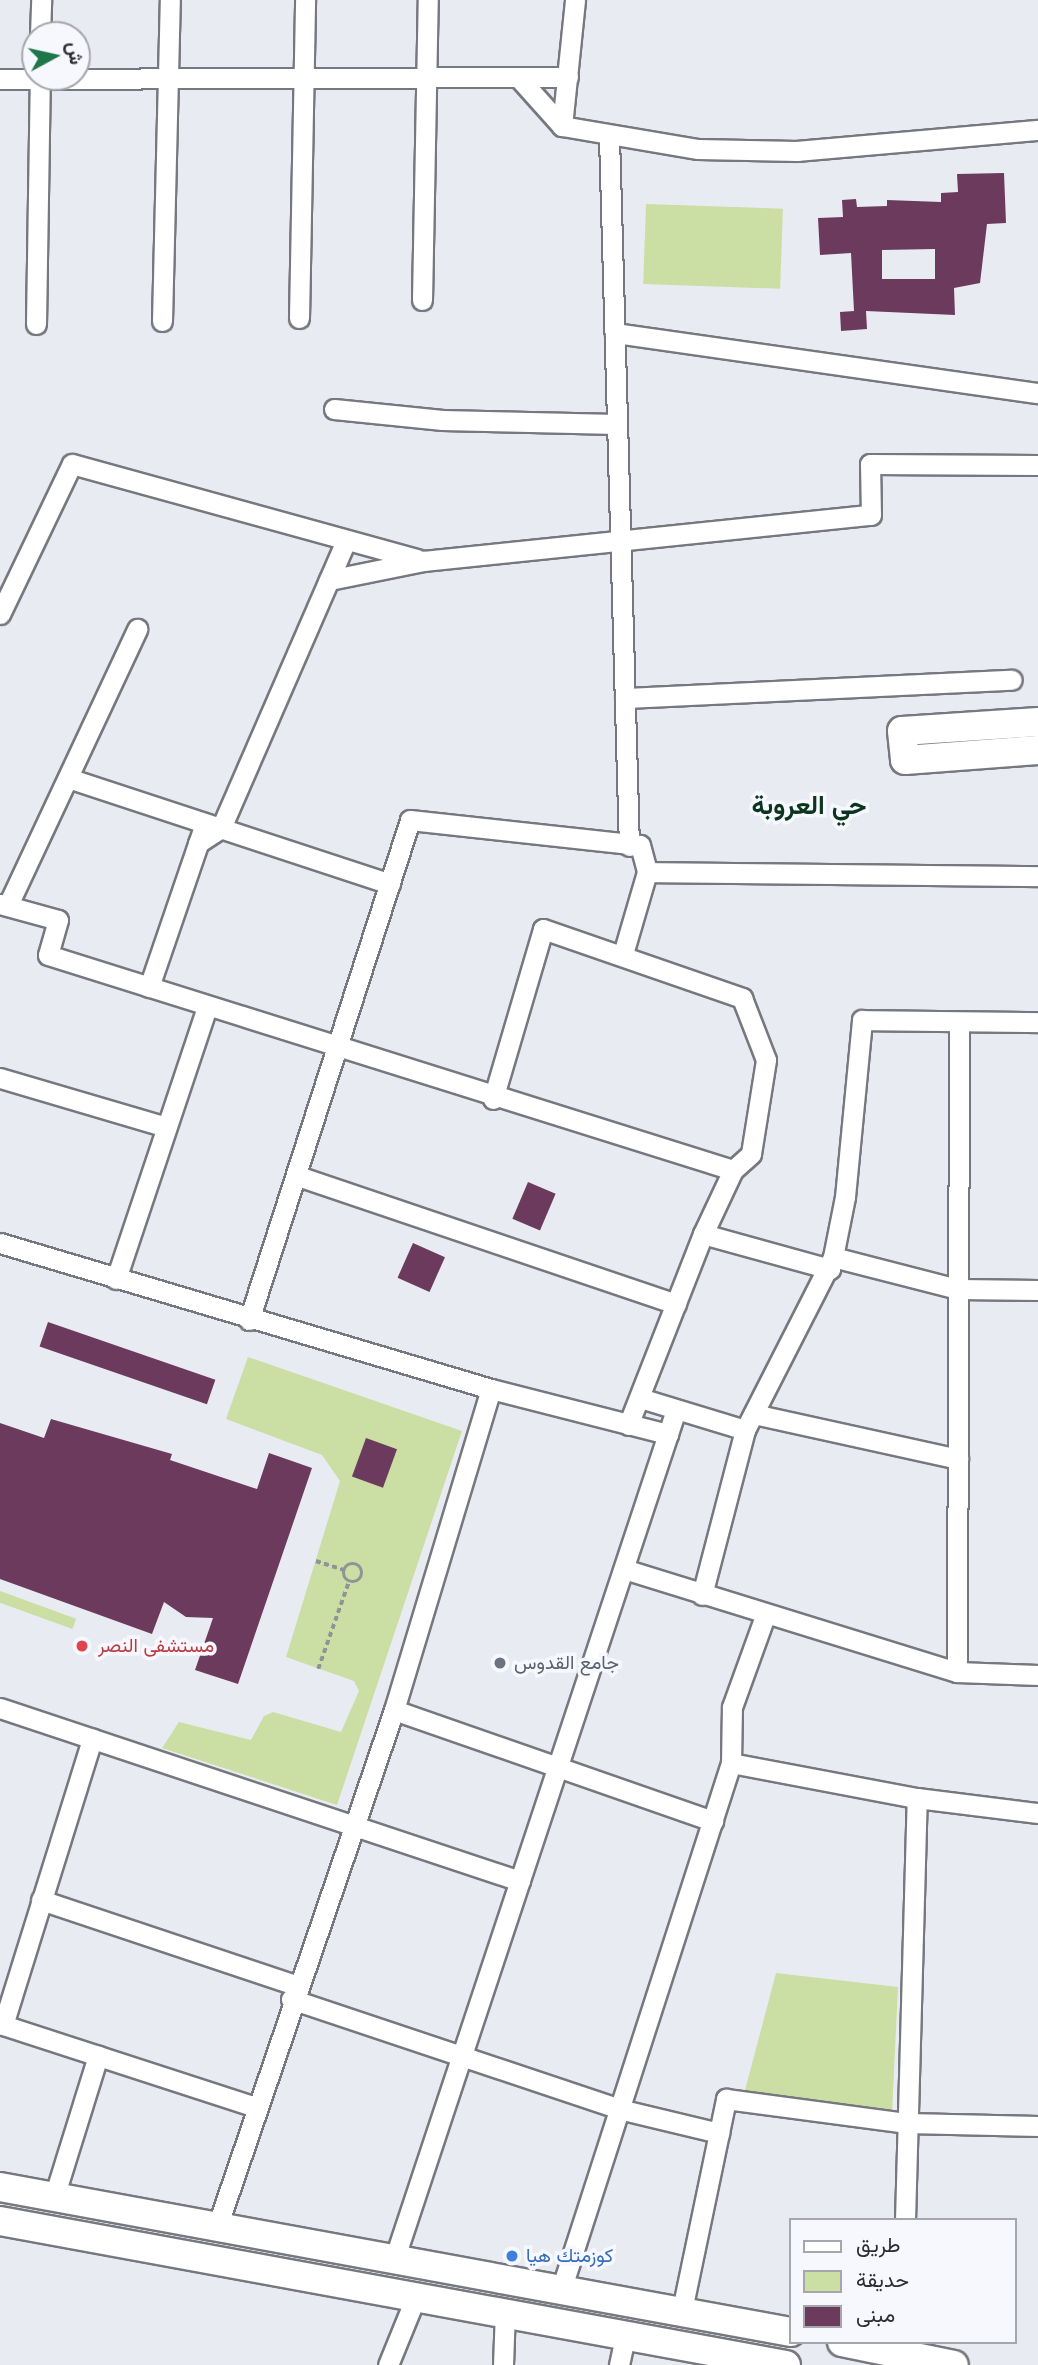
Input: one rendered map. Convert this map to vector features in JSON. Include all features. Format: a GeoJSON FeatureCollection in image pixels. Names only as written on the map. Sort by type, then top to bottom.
{"type":"FeatureCollection","features":[{"type":"Feature","properties":{"kind":"main road"},"geometry":{"type":"LineString","coordinates":[[1038,722],[902,731],[905,760],[1038,750]]}},
{"type":"Feature","properties":{"kind":"main road"},"geometry":{"type":"LineString","coordinates":[[0,2187],[395,2257],[790,2332]]}},
{"type":"Feature","properties":{"kind":"main road"},"geometry":{"type":"LineString","coordinates":[[0,2221],[417,2294],[786,2365]]}},
{"type":"Feature","properties":{"kind":"main road"},"geometry":{"type":"LineString","coordinates":[[862,2344],[901,2348],[954,2365]]}},
{"type":"Feature","properties":{"kind":"street"},"geometry":{"type":"LineString","coordinates":[[40,21],[41,0]]}},
{"type":"Feature","properties":{"kind":"street"},"geometry":{"type":"LineString","coordinates":[[162,321],[170,0]]}},
{"type":"Feature","properties":{"kind":"street"},"geometry":{"type":"LineString","coordinates":[[299,318],[305,0]]}},
{"type":"Feature","properties":{"kind":"street"},"geometry":{"type":"LineString","coordinates":[[422,300],[428,0]]}},
{"type":"Feature","properties":{"kind":"street"},"geometry":{"type":"LineString","coordinates":[[562,126],[575,0]]}},
{"type":"Feature","properties":{"kind":"street"},"geometry":{"type":"LineString","coordinates":[[518,77],[562,126],[698,149],[797,151],[1038,130]]}},
{"type":"Feature","properties":{"kind":"street"},"geometry":{"type":"LineString","coordinates":[[91,78],[568,77]]}},
{"type":"Feature","properties":{"kind":"street"},"geometry":{"type":"LineString","coordinates":[[0,79],[21,78]]}},
{"type":"Feature","properties":{"kind":"street"},"geometry":{"type":"LineString","coordinates":[[36,324],[40,91]]}},
{"type":"Feature","properties":{"kind":"street"},"geometry":{"type":"LineString","coordinates":[[609,136],[629,846]]}},
{"type":"Feature","properties":{"kind":"street"},"geometry":{"type":"LineString","coordinates":[[615,333],[1038,394]]}},
{"type":"Feature","properties":{"kind":"street"},"geometry":{"type":"LineString","coordinates":[[334,410],[442,420],[617,424]]}},
{"type":"Feature","properties":{"kind":"street"},"geometry":{"type":"LineString","coordinates":[[0,614],[72,464],[423,561]]}},
{"type":"Feature","properties":{"kind":"street"},"geometry":{"type":"LineString","coordinates":[[329,580],[423,561],[871,515],[870,464],[1038,465]]}},
{"type":"Feature","properties":{"kind":"street"},"geometry":{"type":"LineString","coordinates":[[149,987],[198,843],[213,825],[346,541]]}},
{"type":"Feature","properties":{"kind":"street"},"geometry":{"type":"LineString","coordinates":[[137,629],[68,778],[4,904],[58,920],[48,955],[493,1099],[733,1170]]}},
{"type":"Feature","properties":{"kind":"street"},"geometry":{"type":"LineString","coordinates":[[625,698],[1012,680]]}},
{"type":"Feature","properties":{"kind":"street"},"geometry":{"type":"LineString","coordinates":[[68,778],[390,884]]}},
{"type":"Feature","properties":{"kind":"street"},"geometry":{"type":"LineString","coordinates":[[249,1320],[298,1177],[410,820],[629,846],[640,845],[648,872],[623,954]]}},
{"type":"Feature","properties":{"kind":"street"},"geometry":{"type":"LineString","coordinates":[[648,872],[1038,876]]}},
{"type":"Feature","properties":{"kind":"street"},"geometry":{"type":"LineString","coordinates":[[493,1099],[543,929],[623,954],[742,998],[766,1060],[751,1154],[733,1170],[703,1234],[628,1425]]}},
{"type":"Feature","properties":{"kind":"street"},"geometry":{"type":"LineString","coordinates":[[116,1279],[208,1007]]}},
{"type":"Feature","properties":{"kind":"street"},"geometry":{"type":"LineString","coordinates":[[702,1595],[750,1422],[831,1263],[845,1197],[862,1020],[1038,1022]]}},
{"type":"Feature","properties":{"kind":"street"},"geometry":{"type":"LineString","coordinates":[[957,1672],[959,1022]]}},
{"type":"Feature","properties":{"kind":"street"},"geometry":{"type":"LineString","coordinates":[[0,1078],[166,1127]]}},
{"type":"Feature","properties":{"kind":"street"},"geometry":{"type":"LineString","coordinates":[[298,1177],[676,1304]]}},
{"type":"Feature","properties":{"kind":"street"},"geometry":{"type":"LineString","coordinates":[[703,1234],[958,1289],[1038,1290]]}},
{"type":"Feature","properties":{"kind":"street"},"geometry":{"type":"LineString","coordinates":[[0,1243],[249,1320],[491,1389],[668,1433]]}},
{"type":"Feature","properties":{"kind":"street"},"geometry":{"type":"LineString","coordinates":[[216,2227],[293,1992],[394,1710],[491,1389]]}},
{"type":"Feature","properties":{"kind":"street"},"geometry":{"type":"LineString","coordinates":[[640,1398],[676,1410],[958,1459]]}},
{"type":"Feature","properties":{"kind":"street"},"geometry":{"type":"LineString","coordinates":[[395,2257],[676,1410]]}},
{"type":"Feature","properties":{"kind":"street"},"geometry":{"type":"LineString","coordinates":[[624,1569],[765,1616],[957,1672],[1038,1675]]}},
{"type":"Feature","properties":{"kind":"street"},"geometry":{"type":"LineString","coordinates":[[561,2290],[623,2110],[731,1763],[732,1707],[765,1616]]}},
{"type":"Feature","properties":{"kind":"street"},"geometry":{"type":"LineString","coordinates":[[0,1708],[520,1881]]}},
{"type":"Feature","properties":{"kind":"street"},"geometry":{"type":"LineString","coordinates":[[394,1710],[713,1821]]}},
{"type":"Feature","properties":{"kind":"street"},"geometry":{"type":"LineString","coordinates":[[92,1739],[41,1900],[6,1994],[1,2024],[255,2107]]}},
{"type":"Feature","properties":{"kind":"street"},"geometry":{"type":"LineString","coordinates":[[731,1763],[917,1798],[1038,1813]]}},
{"type":"Feature","properties":{"kind":"street"},"geometry":{"type":"LineString","coordinates":[[905,2218],[917,1798]]}},
{"type":"Feature","properties":{"kind":"street"},"geometry":{"type":"LineString","coordinates":[[41,1900],[623,2110],[719,2133]]}},
{"type":"Feature","properties":{"kind":"street"},"geometry":{"type":"LineString","coordinates":[[54,2197],[98,2056]]}},
{"type":"Feature","properties":{"kind":"street"},"geometry":{"type":"LineString","coordinates":[[682,2310],[726,2099],[907,2123],[1038,2126]]}},
{"type":"Feature","properties":{"kind":"street"},"geometry":{"type":"LineString","coordinates":[[388,2365],[417,2294]]}},
{"type":"Feature","properties":{"kind":"street"},"geometry":{"type":"LineString","coordinates":[[503,2365],[505,2311]]}},
{"type":"Feature","properties":{"kind":"street"},"geometry":{"type":"LineString","coordinates":[[619,2365],[625,2336]]}},
{"type":"Feature","properties":{"kind":"path"},"geometry":{"type":"LineString","coordinates":[[316,1561],[344,1571],[349,1581],[318,1670]]}},
{"type":"Feature","properties":{"kind":"path"},"geometry":{"type":"LineString","coordinates":[[344,1571],[350,1564],[361,1567],[361,1579],[349,1581]]}},
{"type":"Feature","properties":{"kind":"green space"},"geometry":{"type":"Polygon","coordinates":[[[646,204],[783,209],[780,289],[643,284],[646,204]]]}},
{"type":"Feature","properties":{"kind":"green space"},"geometry":{"type":"Polygon","coordinates":[[[248,1357],[462,1431],[337,1805],[162,1748],[179,1722],[251,1740],[264,1716],[273,1712],[341,1732],[359,1691],[354,1681],[286,1657],[340,1481],[322,1455],[226,1419],[248,1357]]]}},
{"type":"Feature","properties":{"kind":"green space"},"geometry":{"type":"Polygon","coordinates":[[[0,1591],[76,1619],[72,1629],[0,1603],[0,1591]]]}},
{"type":"Feature","properties":{"kind":"green space"},"geometry":{"type":"Polygon","coordinates":[[[776,1973],[898,1987],[892,2114],[744,2094],[776,1973]]]}},
{"type":"Feature","properties":{"kind":"building"},"geometry":{"type":"Polygon","coordinates":[[[1004,173],[1006,223],[987,224],[980,283],[954,288],[955,315],[866,311],[867,329],[841,331],[840,312],[854,311],[851,253],[820,255],[818,218],[843,217],[842,200],[856,199],[857,207],[887,206],[887,200],[941,202],[941,193],[958,192],[957,174],[1004,173]],[[935,249],[882,250],[882,279],[935,279],[935,249]]]}},
{"type":"Feature","properties":{"kind":"building"},"geometry":{"type":"Polygon","coordinates":[[[528,1182],[556,1194],[540,1231],[512,1219],[528,1182]]]}},
{"type":"Feature","properties":{"kind":"building"},"geometry":{"type":"Polygon","coordinates":[[[413,1243],[445,1257],[430,1292],[398,1278],[413,1243]]]}},
{"type":"Feature","properties":{"kind":"building"},"geometry":{"type":"Polygon","coordinates":[[[48,1322],[215,1380],[207,1404],[40,1347],[48,1322]]]}},
{"type":"Feature","properties":{"kind":"building"},"geometry":{"type":"Polygon","coordinates":[[[51,1419],[172,1454],[170,1460],[257,1489],[269,1453],[312,1468],[238,1684],[195,1670],[213,1618],[186,1617],[164,1602],[152,1634],[0,1579],[0,1423],[44,1438],[51,1419]]]}},
{"type":"Feature","properties":{"kind":"building"},"geometry":{"type":"Polygon","coordinates":[[[366,1438],[397,1449],[383,1488],[352,1477],[366,1438]]]}},
{"type":"Feature","properties":{"kind":"place","name":"مستشفى النصر"},"geometry":{"type":"Point","coordinates":[82,1646]}},
{"type":"Feature","properties":{"kind":"place","name":"جامع القدوس"},"geometry":{"type":"Point","coordinates":[500,1663]}},
{"type":"Feature","properties":{"kind":"place","name":"كوزمتك هيا"},"geometry":{"type":"Point","coordinates":[512,2256]}},
{"type":"Feature","properties":{"kind":"district","name":"حي العروبة"},"geometry":{"type":"Point","coordinates":[809,806]}}]}
